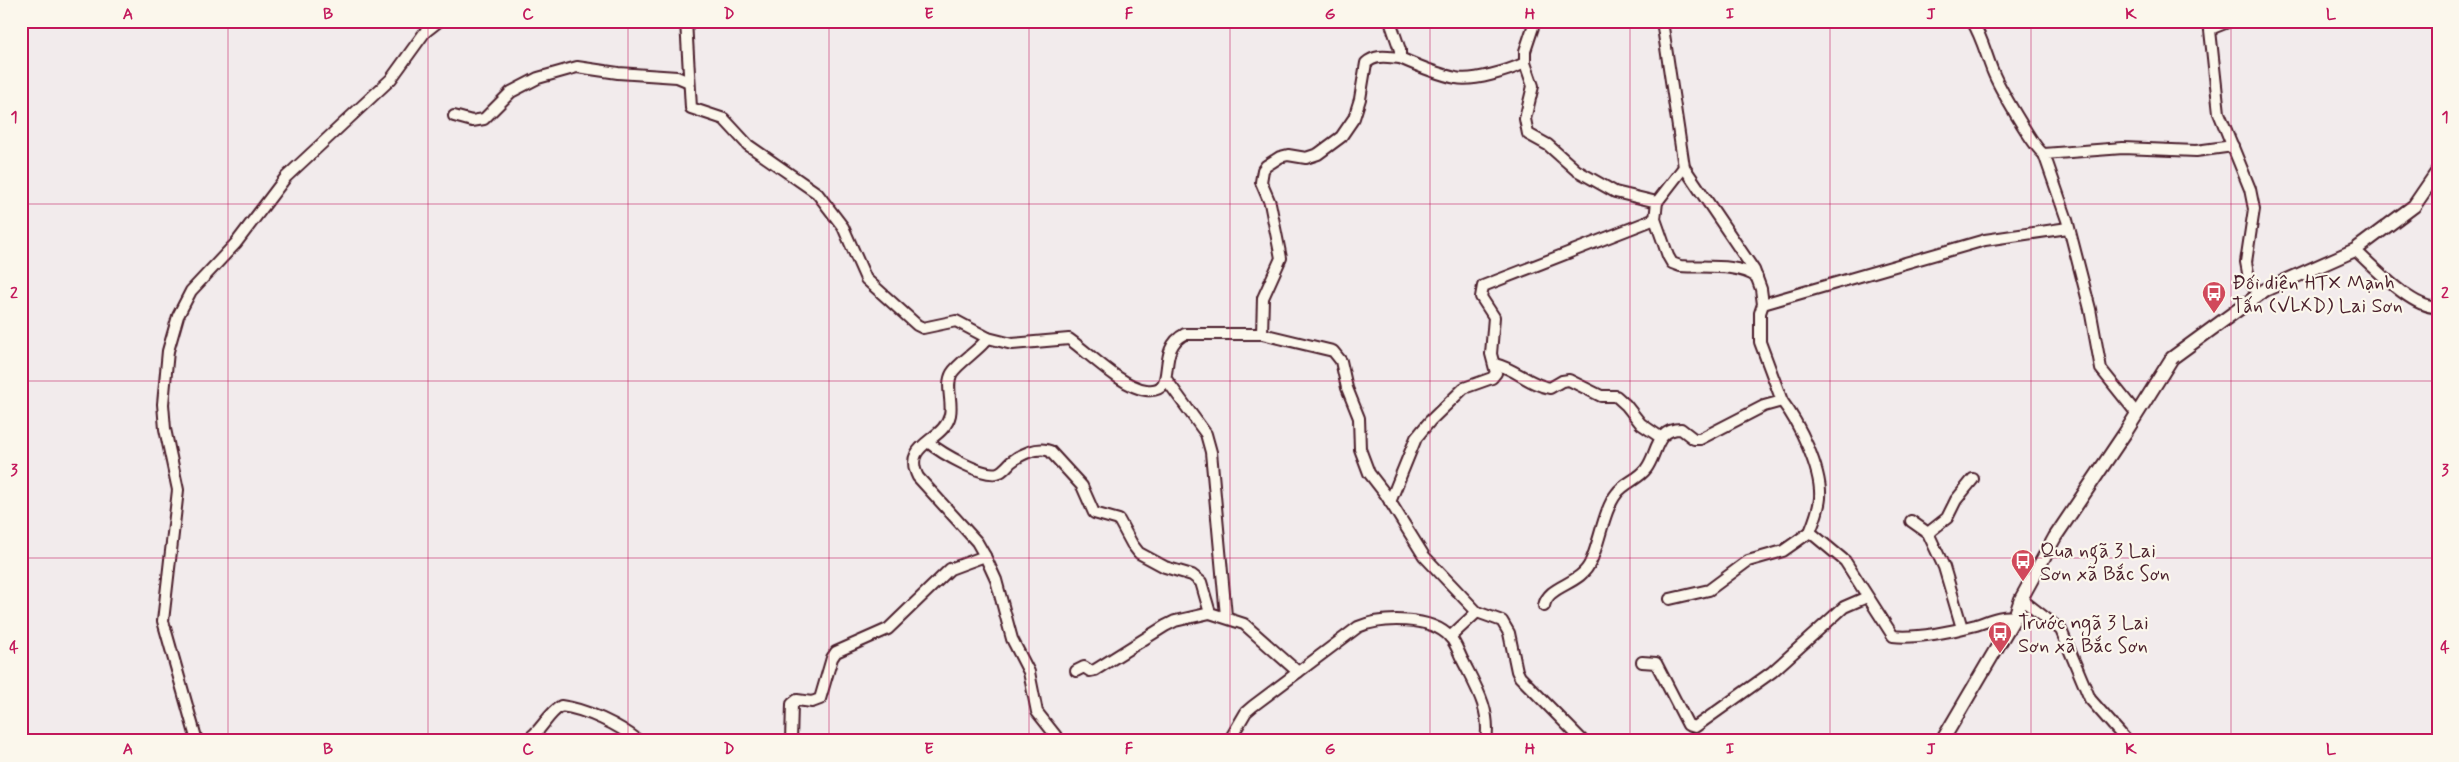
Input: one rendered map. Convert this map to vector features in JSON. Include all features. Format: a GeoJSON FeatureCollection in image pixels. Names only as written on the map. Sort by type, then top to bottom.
{"type":"FeatureCollection","features":[{"type":"Feature","properties":{"kind":"street"},"geometry":{"type":"LineString","coordinates":[[197,741],[163,621],[178,490],[164,429],[162,404],[168,350],[178,316],[191,291],[236,243],[286,177],[391,79],[425,32],[439,21]]}},
{"type":"Feature","properties":{"kind":"street"},"geometry":{"type":"LineString","coordinates":[[686,21],[690,103],[694,111],[724,119],[748,146],[823,199],[843,227],[866,279],[916,325],[923,328],[956,321],[988,338],[1012,344],[1069,339],[1108,369],[1137,387],[1152,390],[1163,385],[1166,379],[1168,351],[1177,338],[1185,334],[1262,334],[1328,348],[1338,355],[1359,418],[1360,450],[1369,474],[1390,502],[1424,556],[1477,612],[1502,621],[1509,633],[1520,677],[1583,741]]}},
{"type":"Feature","properties":{"kind":"street"},"geometry":{"type":"LineString","coordinates":[[1390,21],[1400,50],[1400,58]]}},
{"type":"Feature","properties":{"kind":"street"},"geometry":{"type":"LineString","coordinates":[[1536,21],[1525,51],[1525,63],[1533,86],[1525,119],[1528,134],[1548,145],[1576,170],[1615,192],[1656,202]]}},
{"type":"Feature","properties":{"kind":"street"},"geometry":{"type":"LineString","coordinates":[[1662,21],[1684,167],[1693,184],[1739,246],[1757,277],[1763,304],[1760,313],[1760,342],[1782,400],[1803,436],[1818,479],[1820,499],[1810,532],[1776,554],[1748,561],[1709,590],[1670,599]]}},
{"type":"Feature","properties":{"kind":"street"},"geometry":{"type":"LineString","coordinates":[[1972,21],[1981,38],[1994,74],[2034,144],[2044,154],[2068,228],[2090,310],[2101,369],[2137,414]]}},
{"type":"Feature","properties":{"kind":"street"},"geometry":{"type":"LineString","coordinates":[[2230,21],[2210,25],[2218,113],[2250,189],[2254,209],[2246,262],[2249,278],[2258,295]]}},
{"type":"Feature","properties":{"kind":"street"},"geometry":{"type":"LineString","coordinates":[[1262,334],[1263,298],[1281,258],[1270,203],[1261,182],[1263,170],[1266,166],[1280,157],[1288,155],[1306,158],[1318,154],[1341,137],[1354,118],[1360,99],[1366,63],[1372,58],[1382,56],[1400,58],[1457,78],[1465,79],[1514,68],[1525,63]]}},
{"type":"Feature","properties":{"kind":"street"},"geometry":{"type":"LineString","coordinates":[[454,116],[472,121],[484,119],[511,92],[538,78],[577,67],[618,73],[677,77],[689,82]]}},
{"type":"Feature","properties":{"kind":"street"},"geometry":{"type":"LineString","coordinates":[[2044,154],[2123,148],[2196,151],[2233,146]]}},
{"type":"Feature","properties":{"kind":"street"},"geometry":{"type":"LineString","coordinates":[[1684,167],[1656,202],[1655,219],[1672,263],[1680,266],[1734,268],[1748,271],[1757,277]]}},
{"type":"Feature","properties":{"kind":"street"},"geometry":{"type":"LineString","coordinates":[[1942,741],[2014,617],[2021,599],[2055,536],[2137,414],[2172,358],[2258,295],[2355,250],[2414,206],[2438,171]]}},
{"type":"Feature","properties":{"kind":"street"},"geometry":{"type":"LineString","coordinates":[[1390,502],[1416,438],[1434,416],[1464,388],[1492,378],[1496,373],[1491,354],[1494,317],[1481,297],[1483,286],[1655,219]]}},
{"type":"Feature","properties":{"kind":"street"},"geometry":{"type":"LineString","coordinates":[[1763,304],[1985,240],[2068,228]]}},
{"type":"Feature","properties":{"kind":"street"},"geometry":{"type":"LineString","coordinates":[[2355,250],[2389,281],[2419,303],[2438,307]]}},
{"type":"Feature","properties":{"kind":"street"},"geometry":{"type":"LineString","coordinates":[[988,338],[951,375],[950,416],[942,429],[914,456],[914,470],[977,542],[985,556],[994,575],[1010,632],[1029,672],[1037,712],[1060,741]]}},
{"type":"Feature","properties":{"kind":"street"},"geometry":{"type":"LineString","coordinates":[[1495,364],[1515,370],[1541,387],[1550,388],[1562,381],[1569,380],[1601,396],[1616,396],[1641,424],[1660,438]]}},
{"type":"Feature","properties":{"kind":"street"},"geometry":{"type":"LineString","coordinates":[[1166,379],[1206,434],[1211,452],[1226,616]]}},
{"type":"Feature","properties":{"kind":"street"},"geometry":{"type":"LineString","coordinates":[[1544,606],[1546,597],[1575,581],[1586,572],[1615,496],[1646,469],[1660,438],[1666,432],[1681,429],[1694,439],[1700,439],[1764,406],[1782,400]]}},
{"type":"Feature","properties":{"kind":"street"},"geometry":{"type":"LineString","coordinates":[[928,442],[945,454],[989,474],[1001,472],[1013,460],[1034,451],[1045,449],[1050,451],[1082,486],[1094,514],[1119,520],[1134,549],[1165,567],[1192,575],[1201,582],[1210,613]]}},
{"type":"Feature","properties":{"kind":"street"},"geometry":{"type":"LineString","coordinates":[[1928,533],[1947,518],[1956,500],[1973,479]]}},
{"type":"Feature","properties":{"kind":"street"},"geometry":{"type":"LineString","coordinates":[[1911,521],[1928,533],[1944,567],[1962,628]]}},
{"type":"Feature","properties":{"kind":"street"},"geometry":{"type":"LineString","coordinates":[[1810,532],[1845,561],[1894,636],[1962,628],[2000,617],[2014,617]]}},
{"type":"Feature","properties":{"kind":"street"},"geometry":{"type":"LineString","coordinates":[[791,741],[792,704],[798,700],[812,702],[820,699],[832,658],[836,652],[888,630],[950,569],[985,556]]}},
{"type":"Feature","properties":{"kind":"street"},"geometry":{"type":"LineString","coordinates":[[1642,662],[1656,663],[1688,725],[1695,728],[1772,672],[1844,607],[1867,597]]}},
{"type":"Feature","properties":{"kind":"street"},"geometry":{"type":"LineString","coordinates":[[2021,599],[2061,630],[2090,699],[2127,741]]}},
{"type":"Feature","properties":{"kind":"street"},"geometry":{"type":"LineString","coordinates":[[1450,637],[1477,612]]}},
{"type":"Feature","properties":{"kind":"street"},"geometry":{"type":"LineString","coordinates":[[1076,671],[1084,667],[1090,671],[1095,670],[1165,626],[1176,621],[1210,613],[1226,616],[1249,628],[1298,672]]}},
{"type":"Feature","properties":{"kind":"street"},"geometry":{"type":"LineString","coordinates":[[1230,741],[1246,712],[1358,628],[1368,623],[1398,619],[1434,628],[1450,637],[1485,708],[1486,741]]}},
{"type":"Feature","properties":{"kind":"street"},"geometry":{"type":"LineString","coordinates":[[526,741],[533,737],[554,710],[561,706],[582,711],[619,726],[639,741]]}},
{"type":"Feature","properties":{"kind":"place","name":"Đối diện HTX Mạnh Tấn (VLXD) Lai Sơn"},"geometry":{"type":"Point","coordinates":[2214,314]}},
{"type":"Feature","properties":{"kind":"place","name":"Qua ngã 3 Lai Sơn xã Bắc Sơn"},"geometry":{"type":"Point","coordinates":[2023,582]}},
{"type":"Feature","properties":{"kind":"place","name":"Trước ngã 3 Lai Sơn xã Bắc Sơn"},"geometry":{"type":"Point","coordinates":[2000,654]}}]}
